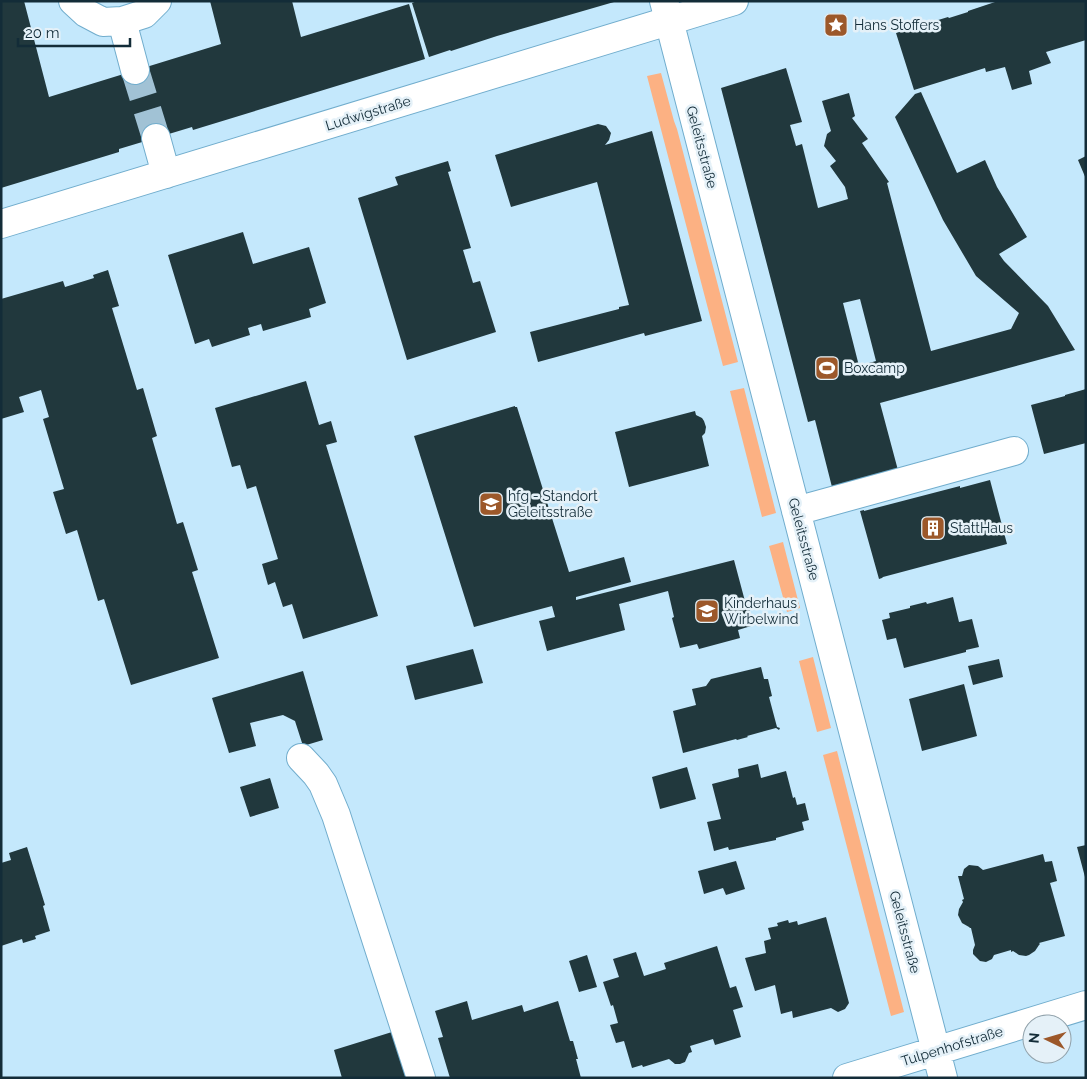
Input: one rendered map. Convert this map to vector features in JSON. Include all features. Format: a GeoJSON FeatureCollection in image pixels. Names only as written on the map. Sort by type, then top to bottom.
{"type":"FeatureCollection","features":[{"type":"Feature","properties":{"kind":"street"},"geometry":{"type":"LineString","coordinates":[[73,1],[86,13],[103,22],[122,21],[144,14],[157,1]]}},
{"type":"Feature","properties":{"kind":"street","name":"Ludwigstraße"},"geometry":{"type":"LineString","coordinates":[[1,224],[166,174],[667,11],[734,1]]}},
{"type":"Feature","properties":{"kind":"street","name":"Geleitsstraße"},"geometry":{"type":"LineString","coordinates":[[667,11],[943,1078]]}},
{"type":"Feature","properties":{"kind":"street"},"geometry":{"type":"LineString","coordinates":[[122,21],[135,70]]}},
{"type":"Feature","properties":{"kind":"street"},"geometry":{"type":"LineString","coordinates":[[156,138],[166,174]]}},
{"type":"Feature","properties":{"kind":"street"},"geometry":{"type":"LineString","coordinates":[[796,510],[1014,451]]}},
{"type":"Feature","properties":{"kind":"street"},"geometry":{"type":"LineString","coordinates":[[301,758],[323,784],[336,815],[421,1078]]}},
{"type":"Feature","properties":{"kind":"street","name":"Tulpenhofstraße"},"geometry":{"type":"LineString","coordinates":[[847,1078],[1086,1005]]}},
{"type":"Feature","properties":{"kind":"shaded area"},"geometry":{"type":"Polygon","coordinates":[[[661,73],[738,362],[723,366],[647,76],[661,73]]]}},
{"type":"Feature","properties":{"kind":"shaded area"},"geometry":{"type":"Polygon","coordinates":[[[744,388],[776,513],[762,517],[730,391],[744,388]]]}},
{"type":"Feature","properties":{"kind":"shaded area"},"geometry":{"type":"Polygon","coordinates":[[[783,542],[800,608],[787,612],[769,546],[783,542]]]}},
{"type":"Feature","properties":{"kind":"shaded area"},"geometry":{"type":"Polygon","coordinates":[[[813,657],[831,728],[817,732],[799,661],[813,657]]]}},
{"type":"Feature","properties":{"kind":"shaded area"},"geometry":{"type":"Polygon","coordinates":[[[837,751],[904,1012],[891,1016],[823,755],[837,751]]]}},
{"type":"Feature","properties":{"kind":"building"},"geometry":{"type":"Polygon","coordinates":[[[1,1],[24,1],[49,97],[221,44],[210,1],[292,1],[301,37],[409,4],[425,59],[193,130],[192,127],[119,149],[119,152],[1,188],[1,1]]]}},
{"type":"Feature","properties":{"kind":"building"},"geometry":{"type":"Polygon","coordinates":[[[417,1],[614,2],[429,57],[412,3],[417,1]]]}},
{"type":"Feature","properties":{"kind":"building"},"geometry":{"type":"Polygon","coordinates":[[[998,1],[1086,1],[1086,40],[1046,52],[1051,63],[1029,71],[1032,84],[1012,90],[1005,67],[986,72],[985,68],[914,90],[896,33],[949,18],[998,1]]]}},
{"type":"Feature","properties":{"kind":"building"},"geometry":{"type":"Polygon","coordinates":[[[786,68],[802,122],[790,125],[796,146],[802,144],[818,208],[848,199],[845,187],[830,166],[836,161],[824,146],[827,134],[831,131],[822,101],[849,93],[855,116],[852,118],[868,139],[862,143],[889,182],[887,183],[931,351],[1011,329],[1019,313],[976,276],[943,220],[895,117],[915,94],[921,92],[957,173],[985,160],[997,187],[1027,237],[999,254],[1048,306],[1075,350],[880,403],[899,474],[833,491],[815,420],[808,422],[721,88],[786,68]],[[860,299],[843,303],[859,366],[876,361],[860,299]]]}},
{"type":"Feature","properties":{"kind":"building"},"geometry":{"type":"Polygon","coordinates":[[[598,124],[606,126],[611,133],[605,145],[652,131],[702,321],[645,336],[644,333],[538,362],[530,332],[629,305],[597,182],[511,207],[495,155],[598,124]]]}},
{"type":"Feature","properties":{"kind":"building"},"geometry":{"type":"Polygon","coordinates":[[[1086,156],[1086,179],[1078,160],[1086,156]]]}},
{"type":"Feature","properties":{"kind":"building"},"geometry":{"type":"Polygon","coordinates":[[[448,161],[451,171],[448,172],[471,248],[463,250],[473,283],[480,281],[496,332],[407,360],[358,198],[398,185],[395,177],[448,161]]]}},
{"type":"Feature","properties":{"kind":"building"},"geometry":{"type":"Polygon","coordinates":[[[243,232],[253,264],[309,247],[326,303],[309,309],[311,317],[263,331],[261,324],[248,328],[250,335],[212,347],[209,339],[195,344],[168,255],[243,232]]]}},
{"type":"Feature","properties":{"kind":"building"},"geometry":{"type":"Polygon","coordinates":[[[108,270],[119,306],[112,308],[137,390],[143,388],[157,436],[152,438],[177,524],[183,522],[198,570],[192,572],[219,658],[131,685],[104,599],[98,601],[77,530],[66,534],[53,492],[64,489],[43,419],[49,417],[41,390],[19,397],[24,412],[1,419],[1,299],[63,281],[65,287],[94,278],[93,275],[108,270]]]}},
{"type":"Feature","properties":{"kind":"building"},"geometry":{"type":"Polygon","coordinates":[[[306,381],[319,425],[331,421],[337,442],[326,445],[378,616],[303,639],[292,604],[283,607],[275,582],[268,585],[262,564],[278,559],[256,486],[247,489],[240,465],[232,467],[215,408],[306,381]]]}},
{"type":"Feature","properties":{"kind":"building"},"geometry":{"type":"Polygon","coordinates":[[[1086,389],[1086,443],[1044,454],[1031,405],[1086,389]]]}},
{"type":"Feature","properties":{"kind":"building","name":"hfg - Standort Geleitsstraße"},"geometry":{"type":"Polygon","coordinates":[[[515,406],[517,407],[569,572],[624,557],[631,582],[576,597],[576,600],[734,560],[752,621],[750,621],[751,626],[738,630],[740,638],[699,649],[697,644],[680,648],[672,618],[674,617],[668,591],[619,604],[625,630],[547,651],[539,621],[555,617],[552,606],[474,627],[414,436],[515,406]]]}},
{"type":"Feature","properties":{"kind":"building"},"geometry":{"type":"Polygon","coordinates":[[[695,411],[696,415],[702,418],[706,427],[705,433],[702,436],[709,466],[629,487],[615,432],[695,411]]]}},
{"type":"Feature","properties":{"kind":"building","name":"StattHaus"},"geometry":{"type":"Polygon","coordinates":[[[990,480],[1007,544],[879,579],[860,511],[990,480]]]}},
{"type":"Feature","properties":{"kind":"building"},"geometry":{"type":"Polygon","coordinates":[[[953,597],[959,622],[972,619],[979,647],[904,668],[896,638],[887,640],[882,620],[890,618],[889,613],[910,608],[910,606],[926,602],[927,604],[953,597]]]}},
{"type":"Feature","properties":{"kind":"building"},"geometry":{"type":"Polygon","coordinates":[[[473,649],[483,683],[415,700],[406,666],[473,649]]]}},
{"type":"Feature","properties":{"kind":"building"},"geometry":{"type":"Polygon","coordinates":[[[999,659],[1003,677],[973,685],[968,666],[999,659]]]}},
{"type":"Feature","properties":{"kind":"building"},"geometry":{"type":"Polygon","coordinates":[[[761,667],[764,679],[768,679],[772,696],[769,697],[777,727],[780,728],[779,730],[776,728],[683,753],[673,711],[696,705],[692,689],[706,686],[711,679],[761,667]]]}},
{"type":"Feature","properties":{"kind":"building"},"geometry":{"type":"Polygon","coordinates":[[[303,671],[323,740],[303,746],[295,721],[283,715],[250,723],[256,746],[229,753],[212,698],[303,671]]]}},
{"type":"Feature","properties":{"kind":"building"},"geometry":{"type":"Polygon","coordinates":[[[964,684],[977,736],[922,751],[909,699],[964,684]]]}},
{"type":"Feature","properties":{"kind":"building"},"geometry":{"type":"Polygon","coordinates":[[[758,764],[761,778],[786,771],[793,798],[795,797],[797,805],[805,803],[809,820],[802,822],[804,830],[776,838],[776,840],[729,850],[728,847],[714,851],[707,822],[721,819],[712,784],[739,777],[738,769],[758,764]]]}},
{"type":"Feature","properties":{"kind":"building"},"geometry":{"type":"Polygon","coordinates":[[[687,767],[696,799],[660,809],[652,777],[687,767]]]}},
{"type":"Feature","properties":{"kind":"building"},"geometry":{"type":"Polygon","coordinates":[[[270,778],[279,808],[250,817],[240,787],[270,778]]]}},
{"type":"Feature","properties":{"kind":"building"},"geometry":{"type":"Polygon","coordinates":[[[1086,845],[1086,877],[1085,877],[1077,847],[1086,845]]]}},
{"type":"Feature","properties":{"kind":"building"},"geometry":{"type":"Polygon","coordinates":[[[27,847],[45,905],[43,906],[50,931],[35,936],[36,939],[23,943],[22,939],[1,946],[1,863],[11,860],[9,853],[27,847]]]}},
{"type":"Feature","properties":{"kind":"building"},"geometry":{"type":"Polygon","coordinates":[[[1043,854],[1045,862],[1052,861],[1057,881],[1050,883],[1065,936],[1039,943],[1035,951],[1026,956],[1011,952],[1011,950],[994,955],[992,959],[986,962],[980,961],[973,954],[975,945],[971,928],[962,923],[958,915],[962,900],[964,899],[958,876],[962,876],[964,869],[969,865],[978,866],[983,870],[1043,854]]]}},
{"type":"Feature","properties":{"kind":"building"},"geometry":{"type":"Polygon","coordinates":[[[736,861],[745,889],[726,895],[723,888],[704,894],[698,871],[736,861]]]}},
{"type":"Feature","properties":{"kind":"building"},"geometry":{"type":"Polygon","coordinates":[[[826,917],[849,1003],[845,1009],[838,1012],[831,1008],[793,1018],[792,1011],[781,1014],[775,985],[755,991],[745,958],[766,953],[764,941],[771,939],[768,928],[778,926],[777,923],[788,920],[789,923],[797,921],[798,925],[826,917]]]}},
{"type":"Feature","properties":{"kind":"building"},"geometry":{"type":"Polygon","coordinates":[[[717,946],[730,988],[736,986],[743,1007],[733,1010],[741,1037],[715,1045],[713,1039],[690,1046],[692,1052],[689,1053],[685,1062],[680,1064],[675,1064],[669,1059],[643,1067],[642,1065],[632,1068],[624,1041],[616,1043],[610,1025],[618,1023],[603,982],[619,977],[613,959],[636,952],[644,976],[666,969],[664,963],[717,946]]]}},
{"type":"Feature","properties":{"kind":"building"},"geometry":{"type":"Polygon","coordinates":[[[587,955],[597,987],[579,992],[569,961],[587,955]]]}},
{"type":"Feature","properties":{"kind":"building"},"geometry":{"type":"Polygon","coordinates":[[[467,1001],[472,1020],[522,1005],[524,1012],[558,1001],[570,1041],[573,1041],[581,1078],[450,1078],[438,1038],[443,1037],[435,1011],[467,1001]]]}},
{"type":"Feature","properties":{"kind":"building"},"geometry":{"type":"Polygon","coordinates":[[[392,1032],[406,1078],[342,1078],[334,1050],[392,1032]]]}},
{"type":"Feature","properties":{"kind":"tunnel"},"geometry":{"type":"LineString","coordinates":[[135,70],[156,138]]}},
{"type":"Feature","properties":{"kind":"place","name":"Hans Stoffers"},"geometry":{"type":"Point","coordinates":[836,25]}},
{"type":"Feature","properties":{"kind":"place","name":"Boxcamp"},"geometry":{"type":"Point","coordinates":[827,368]}},
{"type":"Feature","properties":{"kind":"place","name":"hfg - Standort Geleitsstraße"},"geometry":{"type":"Point","coordinates":[491,504]}},
{"type":"Feature","properties":{"kind":"place","name":"StattHaus"},"geometry":{"type":"Point","coordinates":[933,528]}},
{"type":"Feature","properties":{"kind":"place","name":"Kinderhaus Wirbelwind"},"geometry":{"type":"Point","coordinates":[707,611]}}]}
